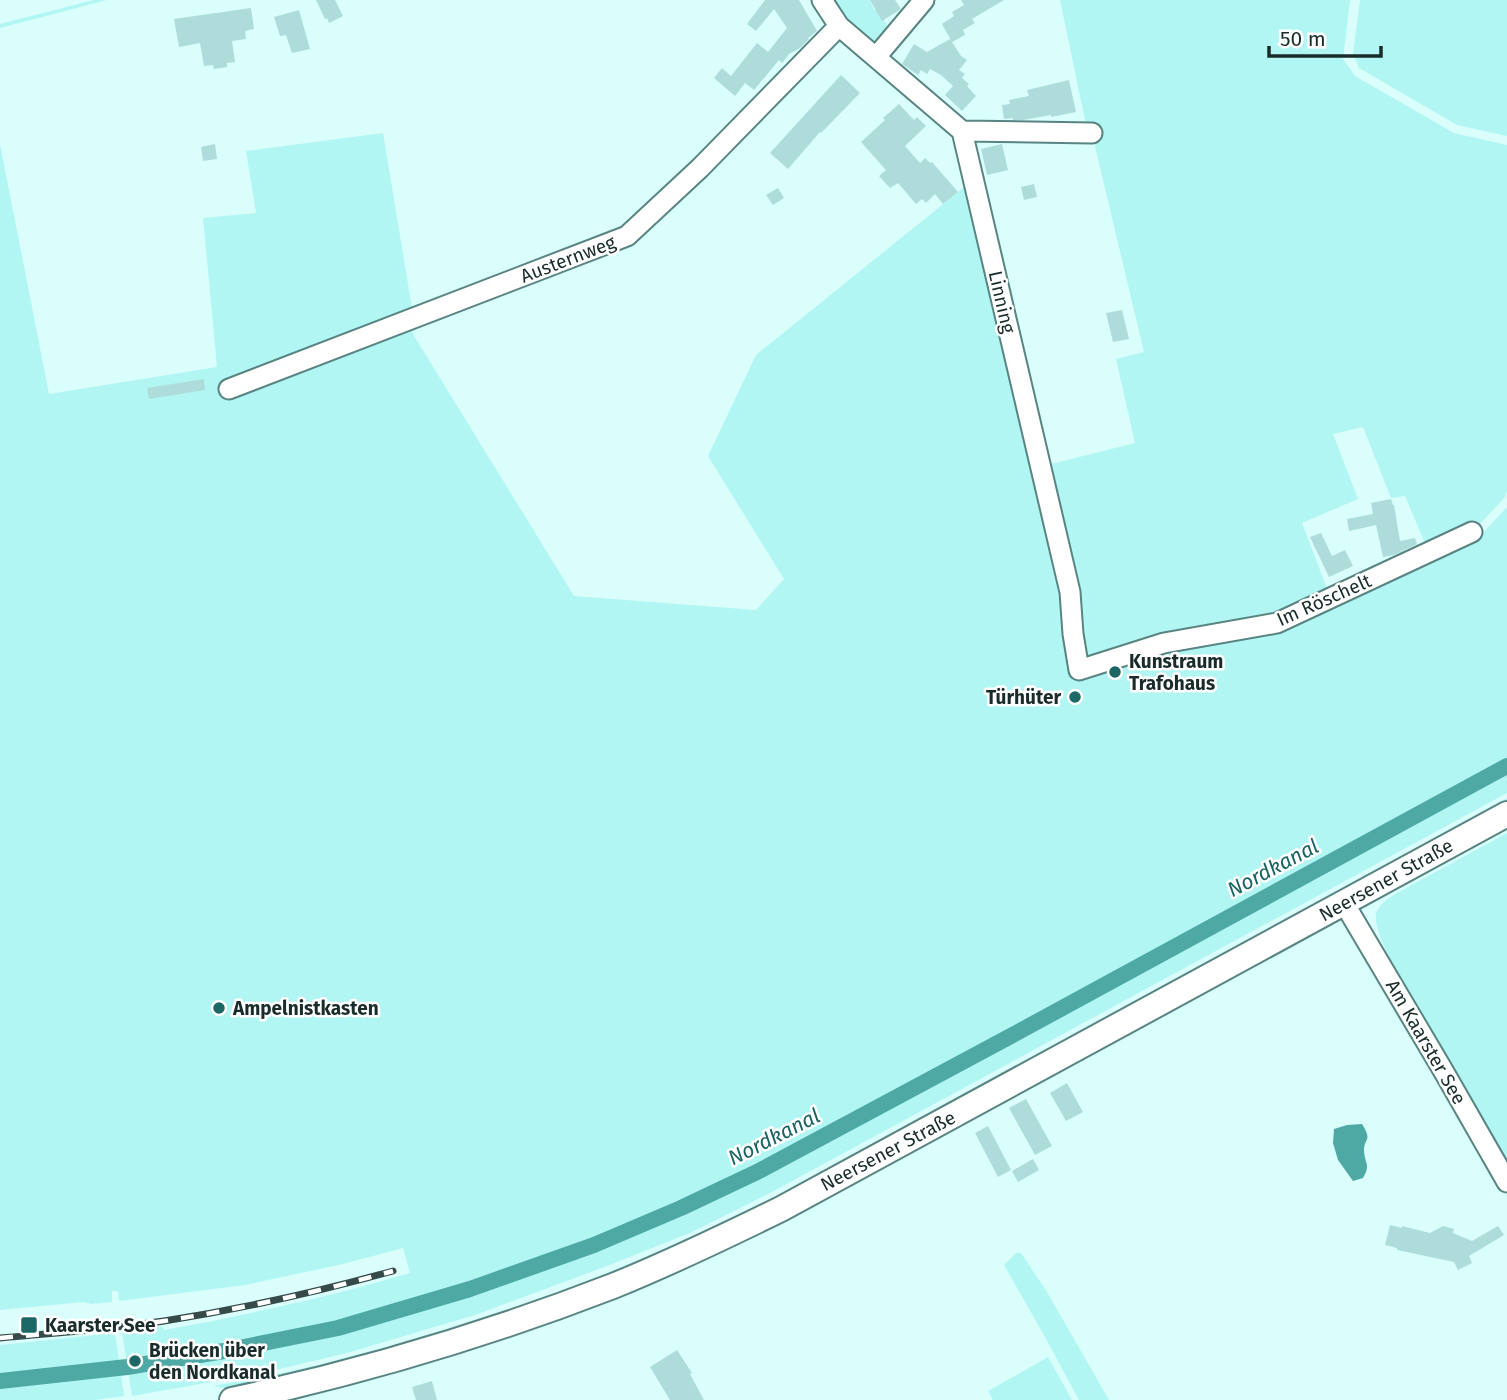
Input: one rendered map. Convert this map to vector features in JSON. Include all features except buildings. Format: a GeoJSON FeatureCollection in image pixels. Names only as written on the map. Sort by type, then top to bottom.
{"type":"FeatureCollection","features":[{"type":"Feature","properties":{"kind":"main road","name":"Neersener Straße"},"geometry":{"type":"LineString","coordinates":[[232,1400],[354,1371],[480,1333],[614,1285],[688,1254],[781,1209],[1507,814]]}},
{"type":"Feature","properties":{"kind":"street"},"geometry":{"type":"LineString","coordinates":[[822,0],[839,26],[962,131],[1092,133]]}},
{"type":"Feature","properties":{"kind":"street"},"geometry":{"type":"LineString","coordinates":[[876,57],[924,0]]}},
{"type":"Feature","properties":{"kind":"street","name":"Austernweg"},"geometry":{"type":"LineString","coordinates":[[229,389],[627,236],[700,168],[839,26]]}},
{"type":"Feature","properties":{"kind":"street","name":"Linning"},"geometry":{"type":"LineString","coordinates":[[962,131],[1042,473]]}},
{"type":"Feature","properties":{"kind":"street","name":"Im Röschelt"},"geometry":{"type":"LineString","coordinates":[[1042,473],[1070,592],[1079,670],[1164,643],[1277,623],[1472,532]]}},
{"type":"Feature","properties":{"kind":"street","name":"Am Kaarster See"},"geometry":{"type":"LineString","coordinates":[[1344,903],[1507,1182]]}},
{"type":"Feature","properties":{"kind":"shaded area"},"geometry":{"type":"Polygon","coordinates":[[[94,0],[107,0],[0,28],[0,24],[94,0]]]}},
{"type":"Feature","properties":{"kind":"shaded area"},"geometry":{"type":"Polygon","coordinates":[[[831,0],[870,0],[874,10],[876,9],[892,32],[874,45],[842,18],[831,0]]]}},
{"type":"Feature","properties":{"kind":"shaded area"},"geometry":{"type":"Polygon","coordinates":[[[1060,0],[1350,0],[1343,59],[1355,76],[1454,133],[1507,145],[1505,497],[1479,525],[1427,548],[1405,496],[1391,498],[1363,427],[1333,434],[1358,499],[1302,523],[1329,594],[1277,618],[1164,648],[1278,627],[1484,532],[1507,507],[1507,793],[770,1193],[690,1233],[475,1315],[347,1353],[267,1372],[132,1396],[122,1332],[162,1326],[164,1330],[226,1318],[318,1298],[410,1273],[403,1248],[245,1285],[119,1301],[118,1291],[112,1291],[112,1302],[0,1310],[0,144],[49,394],[217,367],[203,218],[256,213],[246,151],[383,133],[413,314],[408,326],[574,596],[756,610],[784,579],[708,456],[756,355],[968,184],[1047,465],[1135,443],[1116,359],[1144,352],[1093,138],[1089,139],[1060,0]]]}},
{"type":"Feature","properties":{"kind":"shaded area"},"geometry":{"type":"Polygon","coordinates":[[[1360,0],[1507,0],[1507,136],[1457,125],[1359,68],[1353,54],[1360,0]]]}},
{"type":"Feature","properties":{"kind":"shaded area"},"geometry":{"type":"Polygon","coordinates":[[[1507,798],[1507,805],[694,1242],[477,1326],[234,1390],[213,1386],[336,1361],[457,1327],[575,1286],[701,1232],[773,1198],[1507,798]]]}},
{"type":"Feature","properties":{"kind":"shaded area"},"geometry":{"type":"Polygon","coordinates":[[[1507,833],[1507,1161],[1410,1002],[1383,944],[1376,914],[1384,902],[1395,894],[1507,833]]]}},
{"type":"Feature","properties":{"kind":"shaded area"},"geometry":{"type":"Polygon","coordinates":[[[1362,1124],[1367,1137],[1364,1151],[1367,1170],[1363,1178],[1353,1181],[1338,1160],[1333,1143],[1334,1129],[1362,1124]]]}},
{"type":"Feature","properties":{"kind":"shaded area"},"geometry":{"type":"Polygon","coordinates":[[[1016,1253],[1021,1253],[1047,1292],[1109,1400],[1079,1400],[1004,1265],[1016,1253]]]}},
{"type":"Feature","properties":{"kind":"shaded area"},"geometry":{"type":"Polygon","coordinates":[[[115,1333],[124,1396],[95,1400],[0,1400],[0,1345],[115,1333]]]}},
{"type":"Feature","properties":{"kind":"shaded area"},"geometry":{"type":"Polygon","coordinates":[[[1048,1357],[1072,1400],[993,1400],[988,1391],[1048,1357]]]}},
{"type":"Feature","properties":{"kind":"waterway","name":"Nordkanal"},"geometry":{"type":"LineString","coordinates":[[0,1381],[127,1367],[338,1328],[470,1289],[594,1245],[757,1172],[1507,766]]}},
{"type":"Feature","properties":{"kind":"railway"},"geometry":{"type":"LineString","coordinates":[[0,1338],[164,1321],[279,1299],[393,1271]]}},
{"type":"Feature","properties":{"kind":"place","name":"Kunstraum Trafohaus"},"geometry":{"type":"Point","coordinates":[1115,672]}},
{"type":"Feature","properties":{"kind":"place","name":"Türhüter"},"geometry":{"type":"Point","coordinates":[1075,697]}},
{"type":"Feature","properties":{"kind":"place","name":"Ampelnistkasten"},"geometry":{"type":"Point","coordinates":[219,1008]}},
{"type":"Feature","properties":{"kind":"place","name":"Kaarster See"},"geometry":{"type":"Point","coordinates":[29,1325]}},
{"type":"Feature","properties":{"kind":"place","name":"Brücken über den Nordkanal"},"geometry":{"type":"Point","coordinates":[135,1361]}}]}
